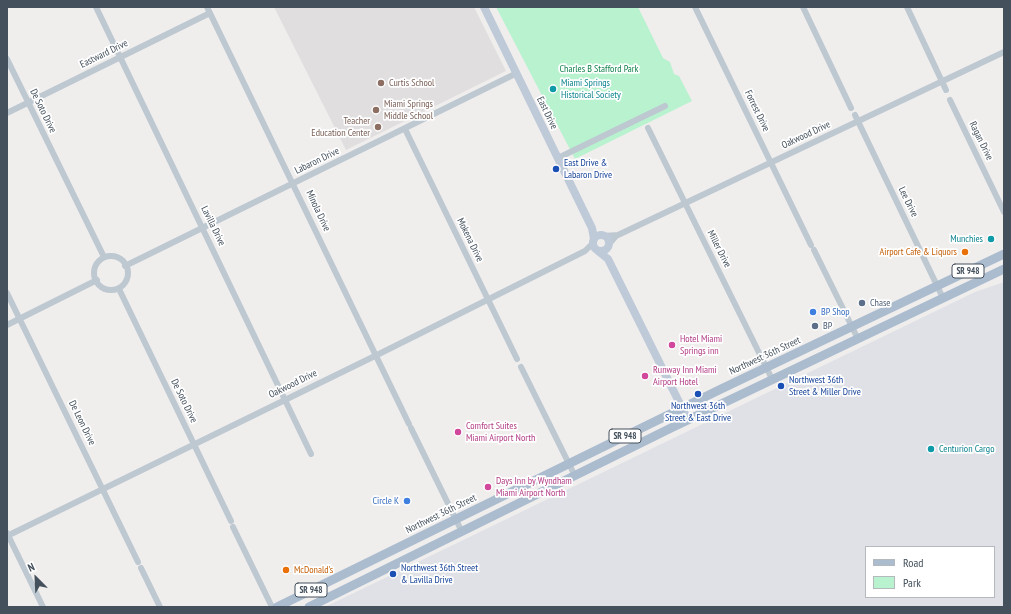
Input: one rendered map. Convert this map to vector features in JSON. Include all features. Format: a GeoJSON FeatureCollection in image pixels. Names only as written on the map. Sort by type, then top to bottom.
{"type":"FeatureCollection","features":[{"type":"Feature","properties":{"kind":"main road","name":"Northwest 36th Street"},"geometry":{"type":"LineString","coordinates":[[277,607],[766,367],[1004,254]]}},
{"type":"Feature","properties":{"kind":"main road","name":"SR 948"},"geometry":{"type":"LineString","coordinates":[[309,607],[688,420],[1003,269]]}},
{"type":"Feature","properties":{"kind":"main road"},"geometry":{"type":"LineString","coordinates":[[345,574],[352,586]]}},
{"type":"Feature","properties":{"kind":"street","name":"Lavilla Drive"},"geometry":{"type":"LineString","coordinates":[[96,7],[312,454]]}},
{"type":"Feature","properties":{"kind":"street","name":"East Drive"},"geometry":{"type":"LineString","coordinates":[[484,7],[592,228],[594,247]]}},
{"type":"Feature","properties":{"kind":"street","name":"Forrest Drive"},"geometry":{"type":"LineString","coordinates":[[694,7],[858,339]]}},
{"type":"Feature","properties":{"kind":"street"},"geometry":{"type":"LineString","coordinates":[[803,7],[851,108]]}},
{"type":"Feature","properties":{"kind":"street"},"geometry":{"type":"LineString","coordinates":[[907,7],[946,90]]}},
{"type":"Feature","properties":{"kind":"street","name":"Eastward Drive"},"geometry":{"type":"LineString","coordinates":[[7,113],[120,58],[209,10]]}},
{"type":"Feature","properties":{"kind":"street","name":"Minola Drive"},"geometry":{"type":"LineString","coordinates":[[209,10],[462,532]]}},
{"type":"Feature","properties":{"kind":"street","name":"Oakwood Drive"},"geometry":{"type":"LineString","coordinates":[[608,246],[616,236],[770,162],[856,118],[942,82],[1004,52]]}},
{"type":"Feature","properties":{"kind":"street","name":"De Soto Drive"},"geometry":{"type":"LineString","coordinates":[[7,59],[104,258]]}},
{"type":"Feature","properties":{"kind":"street","name":"Labaron Drive"},"geometry":{"type":"LineString","coordinates":[[125,266],[516,73]]}},
{"type":"Feature","properties":{"kind":"street","name":"Ragan Drive"},"geometry":{"type":"LineString","coordinates":[[950,100],[1004,212]]}},
{"type":"Feature","properties":{"kind":"street"},"geometry":{"type":"LineString","coordinates":[[558,158],[665,106]]}},
{"type":"Feature","properties":{"kind":"street","name":"Lee Drive"},"geometry":{"type":"LineString","coordinates":[[856,118],[943,298]]}},
{"type":"Feature","properties":{"kind":"street","name":"Miller Drive"},"geometry":{"type":"LineString","coordinates":[[648,128],[772,380]]}},
{"type":"Feature","properties":{"kind":"street","name":"Mokena Drive"},"geometry":{"type":"LineString","coordinates":[[405,129],[517,359]]}},
{"type":"Feature","properties":{"kind":"street","name":"East Drive"},"geometry":{"type":"LineString","coordinates":[[592,228],[603,236]]}},
{"type":"Feature","properties":{"kind":"street"},"geometry":{"type":"LineString","coordinates":[[594,247],[597,236],[603,236],[608,239],[608,259]]}},
{"type":"Feature","properties":{"kind":"street","name":"Oakwood Drive"},"geometry":{"type":"LineString","coordinates":[[603,236],[616,236]]}},
{"type":"Feature","properties":{"kind":"street"},"geometry":{"type":"LineString","coordinates":[[594,247],[603,250],[608,246]]}},
{"type":"Feature","properties":{"kind":"street","name":"Oakwood Drive"},"geometry":{"type":"LineString","coordinates":[[7,534],[376,356],[594,247]]}},
{"type":"Feature","properties":{"kind":"street"},"geometry":{"type":"LineString","coordinates":[[594,247],[608,259],[688,420]]}},
{"type":"Feature","properties":{"kind":"street"},"geometry":{"type":"LineString","coordinates":[[108,256],[116,258],[125,266],[127,275],[126,281],[119,289],[106,290],[97,280],[95,268],[98,262],[108,256]]}},
{"type":"Feature","properties":{"kind":"street"},"geometry":{"type":"LineString","coordinates":[[7,325],[97,280]]}},
{"type":"Feature","properties":{"kind":"street","name":"De Soto Drive"},"geometry":{"type":"LineString","coordinates":[[119,289],[272,607]]}},
{"type":"Feature","properties":{"kind":"street","name":"De Leon Drive"},"geometry":{"type":"LineString","coordinates":[[7,293],[160,607]]}},
{"type":"Feature","properties":{"kind":"street"},"geometry":{"type":"LineString","coordinates":[[521,367],[575,476]]}},
{"type":"Feature","properties":{"kind":"street"},"geometry":{"type":"LineString","coordinates":[[7,534],[43,607]]}},
{"type":"Feature","properties":{"kind":"shaded area","name":"Miami Springs Middle School"},"geometry":{"type":"Polygon","coordinates":[[[274,7],[474,7],[506,71],[346,150],[274,7]]]}},
{"type":"Feature","properties":{"kind":"shaded area"},"geometry":{"type":"Polygon","coordinates":[[[1004,282],[1004,607],[325,607],[975,292],[1004,282]]]}},
{"type":"Feature","properties":{"kind":"green space","name":"Charles B Stafford Park"},"geometry":{"type":"Polygon","coordinates":[[[496,7],[638,7],[663,58],[670,62],[674,74],[679,76],[692,101],[575,159],[496,7]]]}},
{"type":"Feature","properties":{"kind":"place","name":"Curtis School"},"geometry":{"type":"Point","coordinates":[381,83]}},
{"type":"Feature","properties":{"kind":"place","name":"Miami Springs Historical Society"},"geometry":{"type":"Point","coordinates":[553,89]}},
{"type":"Feature","properties":{"kind":"place","name":"Miami Springs Middle School"},"geometry":{"type":"Point","coordinates":[376,110]}},
{"type":"Feature","properties":{"kind":"place","name":"Teacher Education Center"},"geometry":{"type":"Point","coordinates":[378,127]}},
{"type":"Feature","properties":{"kind":"place","name":"East Drive & Labaron Drive"},"geometry":{"type":"Point","coordinates":[556,169]}},
{"type":"Feature","properties":{"kind":"place","name":"Munchies"},"geometry":{"type":"Point","coordinates":[991,239]}},
{"type":"Feature","properties":{"kind":"place","name":"Airport Cafe & Liquors"},"geometry":{"type":"Point","coordinates":[965,252]}},
{"type":"Feature","properties":{"kind":"place","name":"Chase"},"geometry":{"type":"Point","coordinates":[862,303]}},
{"type":"Feature","properties":{"kind":"place","name":"BP Shop"},"geometry":{"type":"Point","coordinates":[813,312]}},
{"type":"Feature","properties":{"kind":"place","name":"BP"},"geometry":{"type":"Point","coordinates":[815,326]}},
{"type":"Feature","properties":{"kind":"place","name":"Hotel Miami Springs inn"},"geometry":{"type":"Point","coordinates":[672,345]}},
{"type":"Feature","properties":{"kind":"place","name":"Runway Inn Miami Airport Hotel"},"geometry":{"type":"Point","coordinates":[645,376]}},
{"type":"Feature","properties":{"kind":"place","name":"Northwest 36th Street & Miller Drive"},"geometry":{"type":"Point","coordinates":[781,386]}},
{"type":"Feature","properties":{"kind":"place","name":"Northwest 36th Street & East Drive"},"geometry":{"type":"Point","coordinates":[698,394]}},
{"type":"Feature","properties":{"kind":"place","name":"Comfort Suites Miami Airport North"},"geometry":{"type":"Point","coordinates":[458,432]}},
{"type":"Feature","properties":{"kind":"place","name":"Centurion Cargo"},"geometry":{"type":"Point","coordinates":[931,449]}},
{"type":"Feature","properties":{"kind":"place","name":"Days Inn by Wyndham Miami Airport North"},"geometry":{"type":"Point","coordinates":[488,487]}},
{"type":"Feature","properties":{"kind":"place","name":"Circle K"},"geometry":{"type":"Point","coordinates":[407,501]}},
{"type":"Feature","properties":{"kind":"place","name":"McDonald's"},"geometry":{"type":"Point","coordinates":[286,570]}},
{"type":"Feature","properties":{"kind":"place","name":"Northwest 36th Street & Lavilla Drive"},"geometry":{"type":"Point","coordinates":[393,574]}}]}
